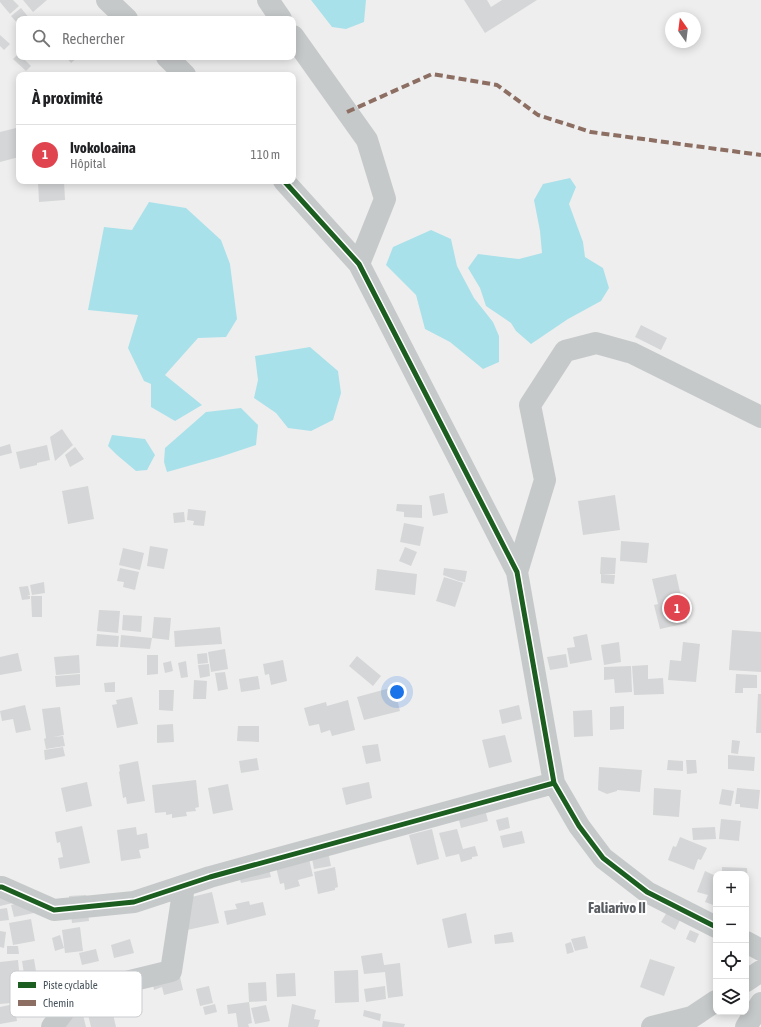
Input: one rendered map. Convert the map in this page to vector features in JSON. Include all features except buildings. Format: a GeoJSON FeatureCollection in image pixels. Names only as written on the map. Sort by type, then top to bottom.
{"type":"FeatureCollection","features":[{"type":"Feature","properties":{"kind":"street"},"geometry":{"type":"LineString","coordinates":[[107,0],[124,16]]}},
{"type":"Feature","properties":{"kind":"street"},"geometry":{"type":"LineString","coordinates":[[268,0],[279,16]]}},
{"type":"Feature","properties":{"kind":"street"},"geometry":{"type":"LineString","coordinates":[[296,40],[367,140],[385,199],[359,264]]}},
{"type":"Feature","properties":{"kind":"street"},"geometry":{"type":"LineString","coordinates":[[170,60],[182,72]]}},
{"type":"Feature","properties":{"kind":"street"},"geometry":{"type":"LineString","coordinates":[[287,184],[359,264],[517,572],[554,783],[579,826],[603,858],[647,892],[713,925]]}},
{"type":"Feature","properties":{"kind":"street"},"geometry":{"type":"LineString","coordinates":[[517,572],[545,480],[530,405],[565,351],[596,343],[632,353],[761,417]]}},
{"type":"Feature","properties":{"kind":"street"},"geometry":{"type":"LineString","coordinates":[[0,887],[54,910],[134,902],[210,877],[554,783]]}},
{"type":"Feature","properties":{"kind":"street"},"geometry":{"type":"LineString","coordinates":[[142,978],[171,971],[184,886]]}},
{"type":"Feature","properties":{"kind":"street"},"geometry":{"type":"LineString","coordinates":[[748,943],[761,950]]}},
{"type":"Feature","properties":{"kind":"street"},"geometry":{"type":"LineString","coordinates":[[749,979],[761,971]]}},
{"type":"Feature","properties":{"kind":"street"},"geometry":{"type":"LineString","coordinates":[[652,1027],[692,1017],[713,1003]]}},
{"type":"Feature","properties":{"kind":"street"},"geometry":{"type":"LineString","coordinates":[[746,1027],[761,1003]]}},
{"type":"Feature","properties":{"kind":"street"},"geometry":{"type":"LineString","coordinates":[[52,1027],[60,1017]]}},
{"type":"Feature","properties":{"kind":"water"},"geometry":{"type":"Polygon","coordinates":[[[311,0],[366,0],[364,22],[346,29],[332,27],[311,0]]]}},
{"type":"Feature","properties":{"kind":"water"},"geometry":{"type":"Polygon","coordinates":[[[570,178],[576,187],[569,204],[583,242],[585,257],[603,268],[609,288],[601,301],[568,319],[531,344],[516,331],[511,323],[486,306],[480,288],[468,268],[478,254],[519,259],[542,253],[540,231],[534,200],[543,184],[570,178]]]}},
{"type":"Feature","properties":{"kind":"water"},"geometry":{"type":"Polygon","coordinates":[[[149,202],[186,208],[221,240],[230,264],[237,319],[226,337],[198,338],[165,375],[202,405],[175,421],[151,407],[151,384],[144,381],[128,348],[138,315],[88,310],[104,227],[132,230],[149,202]]]}},
{"type":"Feature","properties":{"kind":"water"},"geometry":{"type":"Polygon","coordinates":[[[431,230],[451,239],[457,266],[474,298],[493,322],[499,336],[499,362],[483,369],[450,342],[425,329],[416,295],[386,265],[393,247],[431,230]]]}},
{"type":"Feature","properties":{"kind":"water"},"geometry":{"type":"Polygon","coordinates":[[[310,347],[338,371],[341,393],[333,420],[311,431],[288,428],[276,413],[254,398],[258,380],[255,356],[310,347]]]}},
{"type":"Feature","properties":{"kind":"water"},"geometry":{"type":"Polygon","coordinates":[[[241,408],[258,425],[256,445],[167,472],[164,462],[165,448],[206,412],[241,408]]]}},
{"type":"Feature","properties":{"kind":"water"},"geometry":{"type":"Polygon","coordinates":[[[112,435],[145,439],[155,455],[147,470],[136,471],[108,446],[112,435]]]}},
{"type":"Feature","properties":{"kind":"marked path"},"geometry":{"type":"LineString","coordinates":[[347,112],[432,74],[497,85],[538,115],[591,132],[761,155]]}},
{"type":"Feature","properties":{"kind":"cycle path"},"geometry":{"type":"LineString","coordinates":[[287,184],[359,264],[517,572],[554,783],[579,826],[603,858],[647,892],[713,925]]}},
{"type":"Feature","properties":{"kind":"cycle path"},"geometry":{"type":"LineString","coordinates":[[0,887],[54,910],[134,902],[210,877],[554,783]]}},
{"type":"Feature","properties":{"kind":"place","name":"Ivokoloaina"},"geometry":{"type":"Point","coordinates":[677,608]}},
{"type":"Feature","properties":{"kind":"district","name":"Faliarivo II"},"geometry":{"type":"Point","coordinates":[617,907]}}]}
